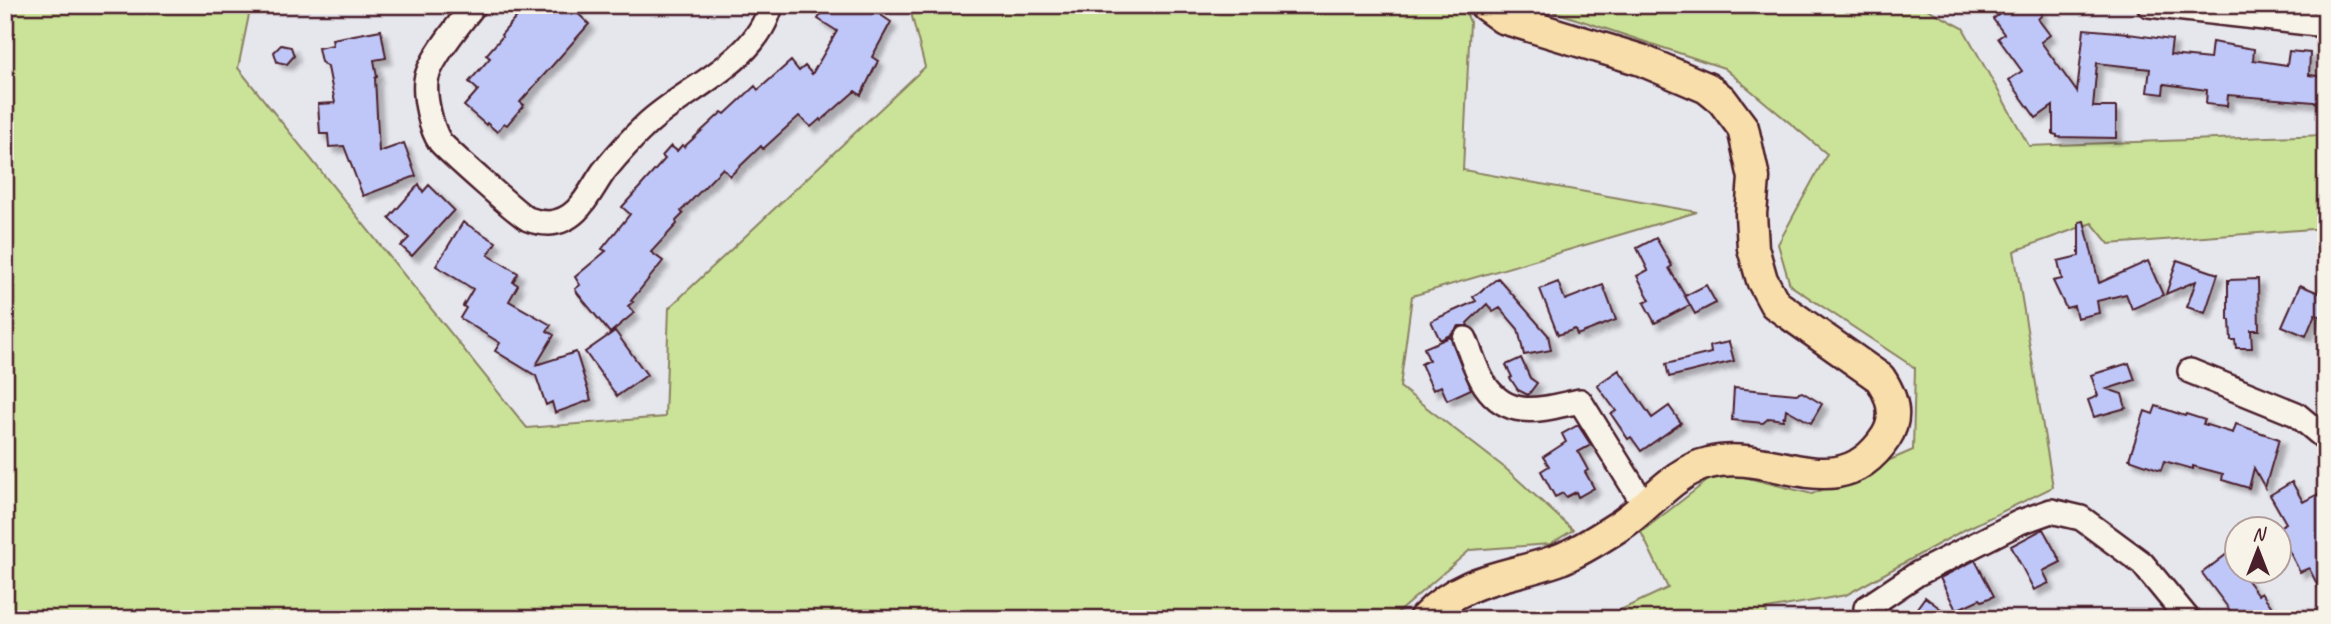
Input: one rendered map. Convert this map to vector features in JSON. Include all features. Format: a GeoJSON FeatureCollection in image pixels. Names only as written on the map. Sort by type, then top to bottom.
{"type":"FeatureCollection","features":[{"type":"Feature","properties":{"kind":"main road"},"geometry":{"type":"LineString","coordinates":[[1423,619],[1462,588],[1559,559],[1618,527],[1683,474],[1708,463],[1730,460],[1837,474],[1852,468],[1875,454],[1890,431],[1894,408],[1890,393],[1880,378],[1775,304],[1762,280],[1753,248],[1751,214],[1754,178],[1743,128],[1722,100],[1707,88],[1641,60],[1503,18],[1485,5]]}},
{"type":"Feature","properties":{"kind":"street"},"geometry":{"type":"LineString","coordinates":[[474,5],[444,44],[426,79],[427,109],[440,141],[526,219],[548,223],[565,219],[583,204],[604,171],[647,124],[683,94],[722,70],[751,44],[771,5]]}},
{"type":"Feature","properties":{"kind":"street"},"geometry":{"type":"LineString","coordinates":[[2149,5],[2326,24]]}},
{"type":"Feature","properties":{"kind":"street"},"geometry":{"type":"LineString","coordinates":[[1465,339],[1484,384],[1500,401],[1519,409],[1533,410],[1580,401],[1645,506]]}},
{"type":"Feature","properties":{"kind":"street"},"geometry":{"type":"LineString","coordinates":[[2190,371],[2295,414],[2326,439]]}},
{"type":"Feature","properties":{"kind":"street"},"geometry":{"type":"LineString","coordinates":[[1866,608],[1917,574],[2020,522],[2050,511],[2081,518],[2142,563],[2188,619]]}},
{"type":"Feature","properties":{"kind":"green space"},"geometry":{"type":"Polygon","coordinates":[[[5,5],[251,5],[238,68],[527,428],[665,417],[669,308],[925,67],[909,5],[1463,5],[1470,22],[1463,170],[1697,212],[1412,296],[1400,387],[1505,468],[1573,530],[1550,544],[1470,550],[1390,619],[5,619],[5,5]]]}},
{"type":"Feature","properties":{"kind":"green space"},"geometry":{"type":"Polygon","coordinates":[[[1534,5],[1920,5],[1963,28],[2029,146],[2326,135],[2326,228],[2109,244],[2092,223],[2014,251],[2053,487],[1962,531],[1846,595],[1767,609],[1766,619],[1601,619],[1668,588],[1641,532],[1720,471],[1812,494],[1913,450],[1915,368],[1790,285],[1778,244],[1827,154],[1724,68],[1534,5]]]}},
{"type":"Feature","properties":{"kind":"building"},"geometry":{"type":"Polygon","coordinates":[[[527,5],[569,5],[589,24],[520,102],[524,105],[507,125],[504,123],[497,132],[464,106],[478,90],[469,82],[490,58],[486,55],[501,35],[527,5]]]}},
{"type":"Feature","properties":{"kind":"building"},"geometry":{"type":"Polygon","coordinates":[[[827,5],[866,5],[891,22],[872,57],[878,61],[861,95],[855,91],[811,127],[799,116],[763,149],[761,146],[730,176],[723,168],[681,211],[683,214],[676,221],[677,224],[651,252],[663,261],[628,306],[634,313],[610,333],[578,294],[575,289],[580,285],[575,277],[606,251],[602,249],[630,214],[622,207],[665,159],[662,156],[671,146],[677,151],[682,145],[684,147],[722,112],[725,114],[755,86],[758,90],[791,61],[799,71],[805,66],[812,74],[837,31],[818,19],[827,5]]]}},
{"type":"Feature","properties":{"kind":"building"},"geometry":{"type":"Polygon","coordinates":[[[2012,5],[2035,5],[2042,15],[2038,19],[2050,35],[2041,42],[2077,92],[2084,29],[2172,40],[2170,55],[2210,59],[2212,42],[2254,49],[2253,60],[2287,65],[2289,51],[2310,53],[2309,75],[2326,77],[2326,103],[2228,95],[2227,106],[2206,104],[2207,90],[2164,84],[2163,94],[2147,92],[2150,69],[2097,63],[2093,107],[2116,107],[2116,138],[2057,137],[2053,134],[2053,106],[2036,118],[2009,80],[2022,71],[1998,38],[2004,34],[1993,19],[2012,5]]]}},
{"type":"Feature","properties":{"kind":"building"},"geometry":{"type":"Polygon","coordinates":[[[381,30],[386,58],[374,60],[379,152],[404,143],[416,176],[363,196],[344,146],[329,147],[328,134],[320,134],[318,104],[335,103],[328,67],[321,62],[318,48],[333,45],[332,39],[381,30]]]}},
{"type":"Feature","properties":{"kind":"building"},"geometry":{"type":"Polygon","coordinates":[[[281,45],[291,47],[294,56],[287,64],[277,62],[274,52],[281,45]]]}},
{"type":"Feature","properties":{"kind":"building"},"geometry":{"type":"Polygon","coordinates":[[[419,184],[423,192],[429,185],[454,210],[412,256],[401,246],[409,238],[389,218],[419,184]]]}},
{"type":"Feature","properties":{"kind":"building"},"geometry":{"type":"Polygon","coordinates":[[[2084,221],[2099,283],[2148,261],[2163,295],[2132,309],[2126,294],[2097,301],[2099,313],[2077,318],[2074,306],[2066,308],[2053,281],[2062,279],[2058,261],[2079,256],[2079,222],[2084,221]]]}},
{"type":"Feature","properties":{"kind":"building"},"geometry":{"type":"Polygon","coordinates":[[[463,222],[496,242],[488,255],[518,273],[513,282],[518,285],[509,301],[551,325],[547,331],[554,335],[536,365],[576,352],[591,400],[555,413],[552,402],[546,405],[536,376],[495,351],[500,343],[460,318],[466,308],[463,306],[473,289],[436,266],[463,222]]]}},
{"type":"Feature","properties":{"kind":"building"},"geometry":{"type":"Polygon","coordinates":[[[1656,238],[1690,305],[1655,323],[1644,303],[1650,300],[1637,276],[1648,270],[1637,248],[1656,238]]]}},
{"type":"Feature","properties":{"kind":"building"},"geometry":{"type":"Polygon","coordinates":[[[2177,260],[2218,274],[2205,313],[2187,307],[2196,281],[2166,294],[2177,260]]]}},
{"type":"Feature","properties":{"kind":"building"},"geometry":{"type":"Polygon","coordinates":[[[1498,278],[1548,335],[1551,350],[1524,355],[1518,329],[1500,308],[1493,312],[1487,304],[1467,323],[1468,326],[1459,326],[1452,334],[1440,340],[1431,321],[1476,301],[1473,297],[1498,278]]]}},
{"type":"Feature","properties":{"kind":"building"},"geometry":{"type":"Polygon","coordinates":[[[2258,279],[2259,330],[2251,330],[2252,348],[2236,348],[2235,340],[2231,340],[2228,320],[2228,280],[2258,279]]]}},
{"type":"Feature","properties":{"kind":"building"},"geometry":{"type":"Polygon","coordinates":[[[1558,282],[1565,300],[1603,285],[1616,320],[1577,335],[1575,329],[1558,335],[1540,289],[1558,282]]]}},
{"type":"Feature","properties":{"kind":"building"},"geometry":{"type":"Polygon","coordinates":[[[1706,285],[1716,303],[1695,314],[1685,296],[1706,285]]]}},
{"type":"Feature","properties":{"kind":"building"},"geometry":{"type":"Polygon","coordinates":[[[2300,285],[2326,296],[2326,319],[2315,314],[2306,336],[2282,326],[2300,285]]]}},
{"type":"Feature","properties":{"kind":"building"},"geometry":{"type":"Polygon","coordinates":[[[615,331],[647,375],[617,396],[585,352],[615,331]]]}},
{"type":"Feature","properties":{"kind":"building"},"geometry":{"type":"Polygon","coordinates":[[[1450,337],[1471,389],[1447,400],[1441,386],[1433,390],[1421,364],[1429,360],[1424,348],[1450,337]]]}},
{"type":"Feature","properties":{"kind":"building"},"geometry":{"type":"Polygon","coordinates":[[[1729,342],[1734,361],[1669,377],[1666,364],[1711,353],[1710,346],[1729,342]]]}},
{"type":"Feature","properties":{"kind":"building"},"geometry":{"type":"Polygon","coordinates":[[[1521,358],[1530,378],[1537,383],[1528,395],[1518,390],[1506,365],[1521,358]]]}},
{"type":"Feature","properties":{"kind":"building"},"geometry":{"type":"Polygon","coordinates":[[[2129,363],[2135,380],[2107,389],[2122,394],[2126,408],[2094,417],[2088,400],[2098,396],[2091,375],[2129,363]]]}},
{"type":"Feature","properties":{"kind":"building"},"geometry":{"type":"Polygon","coordinates":[[[1619,370],[1652,418],[1669,406],[1681,423],[1641,451],[1631,437],[1628,439],[1611,414],[1616,411],[1597,385],[1619,370]]]}},
{"type":"Feature","properties":{"kind":"building"},"geometry":{"type":"Polygon","coordinates":[[[1734,388],[1796,394],[1802,392],[1822,404],[1811,423],[1786,409],[1783,420],[1769,418],[1763,423],[1732,420],[1734,388]]]}},
{"type":"Feature","properties":{"kind":"building"},"geometry":{"type":"Polygon","coordinates":[[[2156,406],[2205,420],[2203,424],[2233,433],[2236,424],[2279,439],[2265,488],[2254,468],[2249,488],[2222,480],[2223,474],[2193,466],[2193,469],[2164,461],[2161,470],[2129,459],[2145,411],[2153,414],[2156,406]]]}},
{"type":"Feature","properties":{"kind":"building"},"geometry":{"type":"Polygon","coordinates":[[[1578,425],[1591,445],[1578,452],[1594,488],[1578,497],[1576,492],[1566,497],[1563,493],[1555,497],[1541,471],[1549,466],[1543,457],[1566,442],[1562,434],[1578,425]]]}},
{"type":"Feature","properties":{"kind":"building"},"geometry":{"type":"Polygon","coordinates":[[[2292,482],[2303,502],[2318,494],[2326,507],[2326,602],[2309,568],[2300,572],[2292,557],[2292,516],[2282,516],[2270,495],[2292,482]]]}},
{"type":"Feature","properties":{"kind":"building"},"geometry":{"type":"Polygon","coordinates":[[[2043,529],[2061,562],[2043,571],[2049,583],[2034,590],[2011,546],[2043,529]]]}},
{"type":"Feature","properties":{"kind":"building"},"geometry":{"type":"Polygon","coordinates":[[[2222,558],[2222,586],[2251,586],[2258,595],[2261,592],[2274,610],[2262,619],[2252,619],[2245,610],[2235,617],[2202,573],[2222,558]]]}},
{"type":"Feature","properties":{"kind":"building"},"geometry":{"type":"Polygon","coordinates":[[[1975,560],[1994,596],[1956,610],[1940,578],[1975,560]]]}},
{"type":"Feature","properties":{"kind":"building"},"geometry":{"type":"Polygon","coordinates":[[[1925,597],[1954,619],[1909,619],[1925,597]]]}},
{"type":"Feature","properties":{"kind":"building"},"geometry":{"type":"Polygon","coordinates":[[[1890,609],[1904,619],[1875,619],[1890,609]]]}}]}
